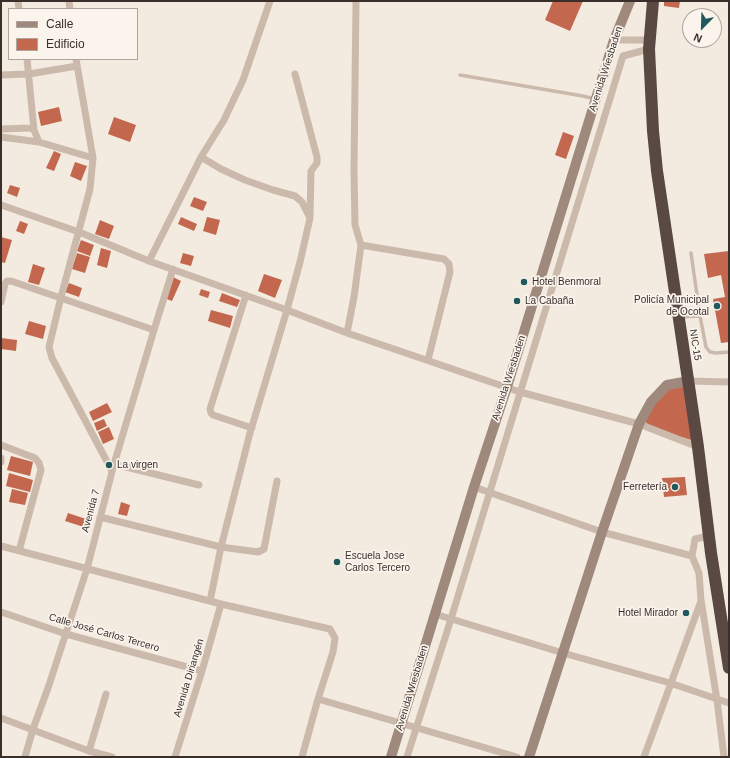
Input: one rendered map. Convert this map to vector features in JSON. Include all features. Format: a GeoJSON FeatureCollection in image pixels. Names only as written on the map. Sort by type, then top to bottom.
{"type":"FeatureCollection","features":[{"type":"Feature","properties":{"kind":"highway","name":"NIC-15"},"geometry":{"type":"LineString","coordinates":[[653,1],[649,44],[653,131],[657,171],[689,381],[709,536],[728,653],[729,668]]}},
{"type":"Feature","properties":{"kind":"street"},"geometry":{"type":"LineString","coordinates":[[150,261],[202,157],[224,120],[243,80],[270,1]]}},
{"type":"Feature","properties":{"kind":"street"},"geometry":{"type":"LineString","coordinates":[[347,333],[354,297],[361,245],[355,225],[354,170],[356,1]]}},
{"type":"Feature","properties":{"kind":"street","name":"Avenida Wiesbaden"},"geometry":{"type":"LineString","coordinates":[[391,757],[608,58],[630,1]]}},
{"type":"Feature","properties":{"kind":"street"},"geometry":{"type":"LineString","coordinates":[[614,40],[649,44]]}},
{"type":"Feature","properties":{"kind":"street","name":"Avenida Wiesbaden"},"geometry":{"type":"LineString","coordinates":[[407,757],[451,619],[623,56],[649,44]]}},
{"type":"Feature","properties":{"kind":"street"},"geometry":{"type":"LineString","coordinates":[[608,58],[623,56]]}},
{"type":"Feature","properties":{"kind":"street"},"geometry":{"type":"LineString","coordinates":[[27,60],[34,130],[39,142]]}},
{"type":"Feature","properties":{"kind":"street"},"geometry":{"type":"LineString","coordinates":[[1,75],[29,74],[77,63],[93,158],[90,189],[60,297],[49,348],[52,358],[112,471]]}},
{"type":"Feature","properties":{"kind":"street"},"geometry":{"type":"LineString","coordinates":[[210,602],[221,547],[252,428],[288,310],[310,218],[311,172],[317,163],[317,157],[295,74]]}},
{"type":"Feature","properties":{"kind":"street"},"geometry":{"type":"LineString","coordinates":[[1,129],[31,128],[34,130]]}},
{"type":"Feature","properties":{"kind":"street"},"geometry":{"type":"LineString","coordinates":[[1,137],[39,142],[93,158]]}},
{"type":"Feature","properties":{"kind":"street"},"geometry":{"type":"LineString","coordinates":[[202,157],[221,169],[245,180],[295,196],[302,202],[310,218]]}},
{"type":"Feature","properties":{"kind":"street"},"geometry":{"type":"LineString","coordinates":[[1,205],[79,232],[150,261],[288,310],[347,333],[520,392],[639,424],[698,447]]}},
{"type":"Feature","properties":{"kind":"street"},"geometry":{"type":"LineString","coordinates":[[361,245],[444,259],[450,264],[450,272],[428,360]]}},
{"type":"Feature","properties":{"kind":"street","name":"Avenida 7"},"geometry":{"type":"LineString","coordinates":[[25,757],[86,569],[114,464],[173,269]]}},
{"type":"Feature","properties":{"kind":"street"},"geometry":{"type":"LineString","coordinates":[[1,302],[5,284],[7,281],[11,281],[154,330]]}},
{"type":"Feature","properties":{"kind":"street"},"geometry":{"type":"LineString","coordinates":[[246,295],[210,409],[213,415],[252,428]]}},
{"type":"Feature","properties":{"kind":"street"},"geometry":{"type":"LineString","coordinates":[[528,757],[639,424],[651,402],[667,385],[689,381],[729,382]]}},
{"type":"Feature","properties":{"kind":"street"},"geometry":{"type":"LineString","coordinates":[[1,445],[35,458],[39,463],[41,470],[19,551]]}},
{"type":"Feature","properties":{"kind":"street"},"geometry":{"type":"LineString","coordinates":[[114,464],[199,485]]}},
{"type":"Feature","properties":{"kind":"street"},"geometry":{"type":"LineString","coordinates":[[100,517],[221,547],[258,552],[264,550],[277,481]]}},
{"type":"Feature","properties":{"kind":"street"},"geometry":{"type":"LineString","coordinates":[[474,487],[602,532],[692,556]]}},
{"type":"Feature","properties":{"kind":"street"},"geometry":{"type":"LineString","coordinates":[[709,536],[695,539],[692,556],[698,573],[724,757]]}},
{"type":"Feature","properties":{"kind":"street"},"geometry":{"type":"LineString","coordinates":[[1,546],[210,602],[330,629],[335,638],[334,645],[302,757]]}},
{"type":"Feature","properties":{"kind":"street"},"geometry":{"type":"LineString","coordinates":[[644,757],[701,600]]}},
{"type":"Feature","properties":{"kind":"street","name":"Avenida Diriangén"},"geometry":{"type":"LineString","coordinates":[[175,757],[221,604]]}},
{"type":"Feature","properties":{"kind":"street","name":"Calle José Carlos Tercero"},"geometry":{"type":"LineString","coordinates":[[1,612],[66,634],[202,671]]}},
{"type":"Feature","properties":{"kind":"street"},"geometry":{"type":"LineString","coordinates":[[435,614],[563,653],[670,683],[729,703]]}},
{"type":"Feature","properties":{"kind":"street"},"geometry":{"type":"LineString","coordinates":[[90,751],[106,694]]}},
{"type":"Feature","properties":{"kind":"street"},"geometry":{"type":"LineString","coordinates":[[318,698],[517,757]]}},
{"type":"Feature","properties":{"kind":"street"},"geometry":{"type":"LineString","coordinates":[[1,718],[90,751],[112,757]]}},
{"type":"Feature","properties":{"kind":"lane"},"geometry":{"type":"LineString","coordinates":[[460,75],[583,96],[596,100]]}},
{"type":"Feature","properties":{"kind":"lane"},"geometry":{"type":"LineString","coordinates":[[691,253],[706,347],[710,352],[729,352]]}},
{"type":"Feature","properties":{"kind":"lane"},"geometry":{"type":"LineString","coordinates":[[679,317],[700,316]]}},
{"type":"Feature","properties":{"kind":"path"},"geometry":{"type":"LineString","coordinates":[[682,334],[704,332]]}},
{"type":"Feature","properties":{"kind":"building"},"geometry":{"type":"Polygon","coordinates":[[[553,1],[583,1],[570,31],[545,20],[553,1]]]}},
{"type":"Feature","properties":{"kind":"building"},"geometry":{"type":"Polygon","coordinates":[[[664,1],[680,1],[679,8],[664,6],[664,1]]]}},
{"type":"Feature","properties":{"kind":"building"},"geometry":{"type":"Polygon","coordinates":[[[59,107],[62,121],[41,126],[38,112],[59,107]]]}},
{"type":"Feature","properties":{"kind":"building"},"geometry":{"type":"Polygon","coordinates":[[[114,117],[136,125],[130,142],[108,134],[114,117]]]}},
{"type":"Feature","properties":{"kind":"building"},"geometry":{"type":"Polygon","coordinates":[[[563,132],[574,136],[566,159],[555,155],[563,132]]]}},
{"type":"Feature","properties":{"kind":"building"},"geometry":{"type":"Polygon","coordinates":[[[54,151],[61,154],[54,171],[46,168],[54,151]]]}},
{"type":"Feature","properties":{"kind":"building"},"geometry":{"type":"Polygon","coordinates":[[[75,162],[87,166],[81,181],[70,176],[75,162]]]}},
{"type":"Feature","properties":{"kind":"building"},"geometry":{"type":"Polygon","coordinates":[[[10,185],[20,188],[17,197],[7,193],[10,185]]]}},
{"type":"Feature","properties":{"kind":"building"},"geometry":{"type":"Polygon","coordinates":[[[194,197],[207,202],[203,211],[190,206],[194,197]]]}},
{"type":"Feature","properties":{"kind":"building"},"geometry":{"type":"Polygon","coordinates":[[[181,217],[197,224],[194,231],[178,224],[181,217]]]}},
{"type":"Feature","properties":{"kind":"building"},"geometry":{"type":"Polygon","coordinates":[[[207,217],[220,220],[216,235],[203,231],[207,217]]]}},
{"type":"Feature","properties":{"kind":"building"},"geometry":{"type":"Polygon","coordinates":[[[100,220],[114,226],[109,239],[95,234],[100,220]]]}},
{"type":"Feature","properties":{"kind":"building"},"geometry":{"type":"Polygon","coordinates":[[[20,221],[28,224],[24,234],[16,231],[20,221]]]}},
{"type":"Feature","properties":{"kind":"building"},"geometry":{"type":"Polygon","coordinates":[[[1,237],[12,240],[5,263],[1,262],[1,237]]]}},
{"type":"Feature","properties":{"kind":"building"},"geometry":{"type":"Polygon","coordinates":[[[81,240],[94,245],[90,256],[77,251],[81,240]]]}},
{"type":"Feature","properties":{"kind":"building"},"geometry":{"type":"Polygon","coordinates":[[[101,248],[111,251],[107,268],[97,265],[101,248]]]}},
{"type":"Feature","properties":{"kind":"building"},"geometry":{"type":"Polygon","coordinates":[[[729,251],[729,342],[721,343],[713,299],[725,297],[721,275],[708,278],[704,254],[729,251]]]}},
{"type":"Feature","properties":{"kind":"building"},"geometry":{"type":"Polygon","coordinates":[[[77,253],[90,257],[85,273],[72,269],[77,253]]]}},
{"type":"Feature","properties":{"kind":"building"},"geometry":{"type":"Polygon","coordinates":[[[183,253],[194,256],[191,266],[180,263],[183,253]]]}},
{"type":"Feature","properties":{"kind":"building"},"geometry":{"type":"Polygon","coordinates":[[[33,264],[45,268],[39,285],[28,282],[33,264]]]}},
{"type":"Feature","properties":{"kind":"building"},"geometry":{"type":"Polygon","coordinates":[[[264,274],[282,280],[275,298],[258,291],[264,274]]]}},
{"type":"Feature","properties":{"kind":"building"},"geometry":{"type":"Polygon","coordinates":[[[173,277],[181,281],[172,301],[164,298],[173,277]]]}},
{"type":"Feature","properties":{"kind":"building"},"geometry":{"type":"Polygon","coordinates":[[[69,283],[82,288],[79,297],[65,292],[69,283]]]}},
{"type":"Feature","properties":{"kind":"building"},"geometry":{"type":"Polygon","coordinates":[[[201,289],[210,292],[208,298],[199,295],[201,289]]]}},
{"type":"Feature","properties":{"kind":"building"},"geometry":{"type":"Polygon","coordinates":[[[222,293],[240,300],[237,307],[219,301],[222,293]]]}},
{"type":"Feature","properties":{"kind":"building"},"geometry":{"type":"Polygon","coordinates":[[[211,310],[233,316],[230,328],[208,321],[211,310]]]}},
{"type":"Feature","properties":{"kind":"building"},"geometry":{"type":"Polygon","coordinates":[[[29,321],[46,326],[43,339],[25,334],[29,321]]]}},
{"type":"Feature","properties":{"kind":"building"},"geometry":{"type":"Polygon","coordinates":[[[1,338],[17,340],[16,351],[1,349],[1,338]]]}},
{"type":"Feature","properties":{"kind":"building"},"geometry":{"type":"Polygon","coordinates":[[[685,385],[694,441],[649,427],[645,421],[652,404],[668,388],[685,385]]]}},
{"type":"Feature","properties":{"kind":"building"},"geometry":{"type":"Polygon","coordinates":[[[107,403],[112,412],[93,421],[89,412],[107,403]]]}},
{"type":"Feature","properties":{"kind":"building"},"geometry":{"type":"Polygon","coordinates":[[[104,419],[107,426],[97,431],[94,423],[104,419]]]}},
{"type":"Feature","properties":{"kind":"building"},"geometry":{"type":"Polygon","coordinates":[[[109,427],[114,439],[103,444],[98,432],[109,427]]]}},
{"type":"Feature","properties":{"kind":"building"},"geometry":{"type":"Polygon","coordinates":[[[11,456],[33,462],[30,476],[7,470],[11,456]]]}},
{"type":"Feature","properties":{"kind":"building"},"geometry":{"type":"Polygon","coordinates":[[[9,473],[33,480],[30,492],[6,486],[9,473]]]}},
{"type":"Feature","properties":{"kind":"building","name":"Ferretería"},"geometry":{"type":"Polygon","coordinates":[[[685,477],[687,495],[664,497],[662,478],[685,477]]]}},
{"type":"Feature","properties":{"kind":"building"},"geometry":{"type":"Polygon","coordinates":[[[12,489],[28,493],[25,505],[9,502],[12,489]]]}},
{"type":"Feature","properties":{"kind":"building"},"geometry":{"type":"Polygon","coordinates":[[[121,502],[130,505],[127,516],[118,514],[121,502]]]}},
{"type":"Feature","properties":{"kind":"building"},"geometry":{"type":"Polygon","coordinates":[[[68,513],[89,520],[87,528],[65,521],[68,513]]]}},
{"type":"Feature","properties":{"kind":"place","name":"Hotel Benmoral"},"geometry":{"type":"Point","coordinates":[524,282]}},
{"type":"Feature","properties":{"kind":"place","name":"La Cabaña"},"geometry":{"type":"Point","coordinates":[517,301]}},
{"type":"Feature","properties":{"kind":"place","name":"Policía Municipal de Ocotal"},"geometry":{"type":"Point","coordinates":[717,306]}},
{"type":"Feature","properties":{"kind":"place","name":"La virgen"},"geometry":{"type":"Point","coordinates":[109,465]}},
{"type":"Feature","properties":{"kind":"place","name":"Ferretería"},"geometry":{"type":"Point","coordinates":[675,487]}},
{"type":"Feature","properties":{"kind":"place","name":"Escuela Jose Carlos Tercero"},"geometry":{"type":"Point","coordinates":[337,562]}},
{"type":"Feature","properties":{"kind":"place","name":"Hotel Mirador"},"geometry":{"type":"Point","coordinates":[686,613]}}]}
